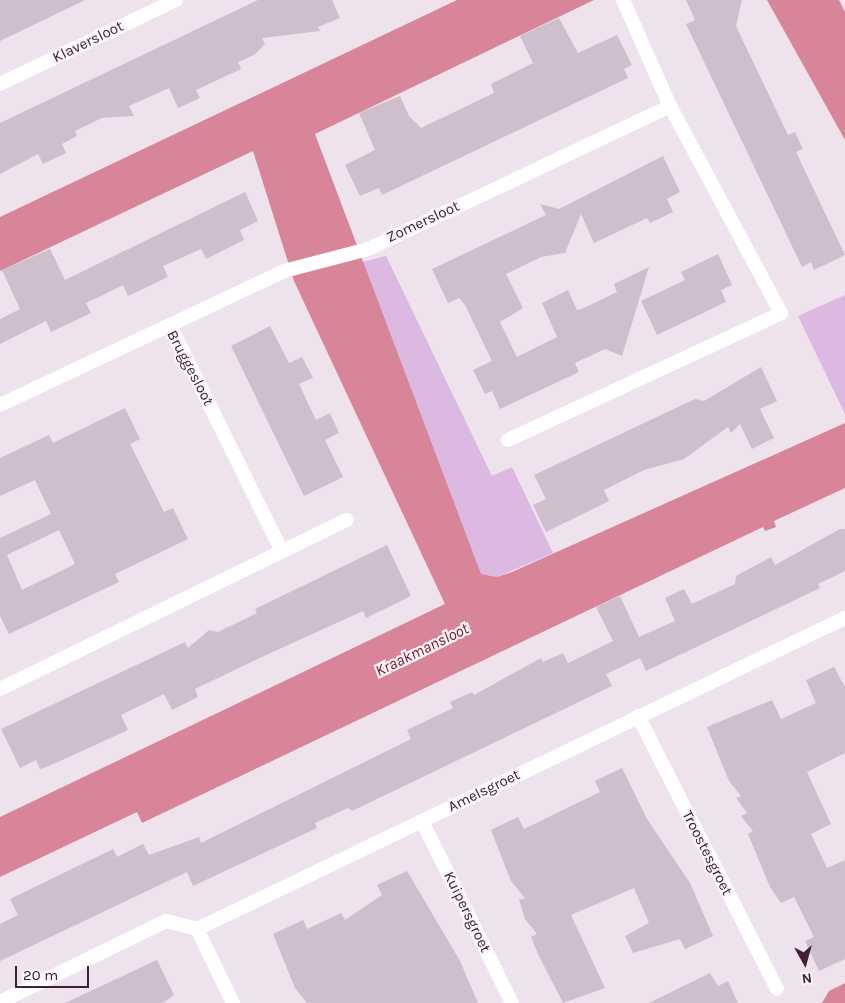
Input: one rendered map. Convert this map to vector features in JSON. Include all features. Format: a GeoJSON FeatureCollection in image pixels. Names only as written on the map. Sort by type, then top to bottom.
{"type":"FeatureCollection","features":[{"type":"Feature","properties":{"kind":"street","name":"Klaversloot"},"geometry":{"type":"LineString","coordinates":[[0,84],[176,0]]}},
{"type":"Feature","properties":{"kind":"street"},"geometry":{"type":"LineString","coordinates":[[508,440],[780,313],[670,106],[623,1]]}},
{"type":"Feature","properties":{"kind":"street","name":"Zomersloot"},"geometry":{"type":"LineString","coordinates":[[170,324],[284,271],[368,249],[670,106]]}},
{"type":"Feature","properties":{"kind":"street","name":"Bruggesloot"},"geometry":{"type":"LineString","coordinates":[[0,405],[170,324],[281,550]]}},
{"type":"Feature","properties":{"kind":"street"},"geometry":{"type":"LineString","coordinates":[[0,689],[281,550],[347,520]]}},
{"type":"Feature","properties":{"kind":"street","name":"Amelsgroet"},"geometry":{"type":"LineString","coordinates":[[197,929],[845,618]]}},
{"type":"Feature","properties":{"kind":"street","name":"Troostesgroet"},"geometry":{"type":"LineString","coordinates":[[638,716],[777,989]]}},
{"type":"Feature","properties":{"kind":"street","name":"Kuipersgroet"},"geometry":{"type":"LineString","coordinates":[[422,821],[512,1003]]}},
{"type":"Feature","properties":{"kind":"street"},"geometry":{"type":"LineString","coordinates":[[0,1002],[166,921],[197,929],[233,1003]]}},
{"type":"Feature","properties":{"kind":"shaded area"},"geometry":{"type":"Polygon","coordinates":[[[386,256],[492,476],[512,467],[553,553],[497,577],[481,574],[476,566],[362,262],[386,256]]]}},
{"type":"Feature","properties":{"kind":"shaded area"},"geometry":{"type":"Polygon","coordinates":[[[845,295],[845,414],[798,316],[845,295]]]}},
{"type":"Feature","properties":{"kind":"water","name":"Kraakmansloot"},"geometry":{"type":"Polygon","coordinates":[[[457,0],[594,0],[315,134],[481,574],[497,577],[512,572],[845,423],[845,488],[774,521],[776,527],[765,531],[763,527],[142,823],[137,812],[0,877],[0,817],[445,604],[294,281],[253,151],[0,271],[0,217],[457,0]]]}},
{"type":"Feature","properties":{"kind":"water"},"geometry":{"type":"Polygon","coordinates":[[[767,0],[839,0],[845,12],[845,140],[767,0]]]}},
{"type":"Feature","properties":{"kind":"water"},"geometry":{"type":"Polygon","coordinates":[[[845,983],[845,1003],[822,1003],[829,991],[845,983]]]}},
{"type":"Feature","properties":{"kind":"building"},"geometry":{"type":"Polygon","coordinates":[[[0,0],[85,0],[0,41],[0,0]]]}},
{"type":"Feature","properties":{"kind":"building"},"geometry":{"type":"Polygon","coordinates":[[[258,0],[332,0],[340,18],[318,27],[320,31],[262,38],[265,44],[254,55],[238,62],[241,69],[196,90],[200,98],[178,108],[169,88],[129,106],[134,116],[102,118],[75,131],[77,136],[62,144],[66,153],[43,164],[38,154],[0,174],[0,123],[258,0]]]}},
{"type":"Feature","properties":{"kind":"building"},"geometry":{"type":"Polygon","coordinates":[[[686,0],[742,0],[736,26],[788,135],[795,132],[803,149],[796,152],[845,255],[814,270],[811,262],[802,267],[686,24],[695,20],[686,0]]]}},
{"type":"Feature","properties":{"kind":"building"},"geometry":{"type":"Polygon","coordinates":[[[559,18],[578,53],[617,35],[632,65],[624,69],[628,78],[382,195],[379,188],[360,196],[345,165],[375,150],[359,113],[400,96],[409,116],[421,128],[494,93],[491,84],[533,63],[520,36],[559,18]]]}},
{"type":"Feature","properties":{"kind":"building"},"geometry":{"type":"Polygon","coordinates":[[[663,156],[680,192],[667,199],[673,212],[650,223],[647,218],[594,243],[581,214],[565,253],[541,257],[506,274],[523,308],[500,322],[517,357],[557,337],[542,303],[568,290],[577,310],[582,309],[617,292],[614,284],[649,267],[622,356],[605,349],[575,363],[579,372],[500,409],[492,391],[485,394],[473,370],[492,361],[465,305],[459,298],[448,303],[432,269],[546,215],[540,204],[559,209],[663,156]]]}},
{"type":"Feature","properties":{"kind":"building"},"geometry":{"type":"Polygon","coordinates":[[[245,192],[258,221],[240,230],[244,240],[206,259],[201,249],[163,266],[168,277],[128,296],[123,285],[86,303],[91,313],[51,332],[46,321],[0,344],[0,319],[20,309],[2,270],[50,249],[65,280],[245,192]]]}},
{"type":"Feature","properties":{"kind":"building"},"geometry":{"type":"Polygon","coordinates":[[[718,254],[732,285],[721,290],[726,302],[657,335],[641,301],[685,280],[681,272],[718,254]]]}},
{"type":"Feature","properties":{"kind":"building"},"geometry":{"type":"Polygon","coordinates":[[[270,326],[289,363],[302,357],[313,378],[299,384],[316,420],[330,413],[339,433],[325,440],[343,477],[304,496],[231,346],[270,326]]]}},
{"type":"Feature","properties":{"kind":"building"},"geometry":{"type":"Polygon","coordinates":[[[761,367],[777,401],[760,409],[774,438],[752,449],[740,424],[731,433],[728,427],[684,459],[644,470],[604,490],[609,501],[546,532],[533,505],[546,499],[534,475],[695,399],[704,401],[761,367]]]}},
{"type":"Feature","properties":{"kind":"building"},"geometry":{"type":"Polygon","coordinates":[[[125,408],[140,439],[130,444],[164,512],[173,508],[188,539],[115,574],[119,582],[9,634],[0,616],[0,538],[51,514],[35,480],[0,496],[0,458],[49,435],[53,443],[125,408]],[[59,530],[7,555],[22,590],[75,564],[59,530]]]}},
{"type":"Feature","properties":{"kind":"building"},"geometry":{"type":"Polygon","coordinates":[[[840,529],[845,529],[845,571],[818,584],[820,588],[646,671],[640,658],[606,674],[612,686],[352,811],[348,808],[315,823],[317,828],[193,886],[187,872],[0,961],[0,924],[18,915],[10,899],[113,849],[117,857],[143,844],[149,855],[199,837],[201,843],[411,739],[407,730],[453,708],[450,702],[472,692],[474,695],[541,658],[543,662],[563,653],[568,663],[613,641],[596,607],[620,596],[639,637],[675,621],[665,598],[684,589],[692,604],[735,584],[736,576],[771,557],[775,565],[840,529]]]}},
{"type":"Feature","properties":{"kind":"building"},"geometry":{"type":"Polygon","coordinates":[[[387,545],[411,596],[366,618],[363,611],[264,656],[195,689],[198,697],[172,710],[164,694],[121,715],[128,730],[49,766],[40,769],[36,760],[20,768],[1,729],[185,642],[188,648],[209,630],[218,632],[257,613],[255,609],[387,545]]]}},
{"type":"Feature","properties":{"kind":"building"},"geometry":{"type":"Polygon","coordinates":[[[834,667],[845,687],[845,753],[807,772],[831,824],[811,834],[827,868],[845,860],[845,959],[819,971],[805,941],[814,937],[794,897],[781,903],[770,887],[748,834],[753,831],[741,816],[747,813],[736,798],[741,796],[729,781],[707,727],[772,700],[781,719],[816,703],[806,680],[834,667]]]}},
{"type":"Feature","properties":{"kind":"building"},"geometry":{"type":"Polygon","coordinates":[[[622,768],[647,819],[690,883],[713,936],[685,949],[680,939],[633,953],[625,936],[649,923],[634,888],[571,915],[605,988],[563,1003],[531,937],[537,934],[525,919],[519,900],[525,898],[511,881],[491,830],[518,817],[524,829],[600,792],[595,781],[622,768]]]}},
{"type":"Feature","properties":{"kind":"building"},"geometry":{"type":"Polygon","coordinates":[[[407,871],[460,961],[478,1003],[307,1003],[295,988],[273,934],[303,920],[307,929],[341,913],[345,920],[382,895],[377,885],[407,871]]]}},
{"type":"Feature","properties":{"kind":"building"},"geometry":{"type":"Polygon","coordinates":[[[157,960],[174,995],[163,1003],[65,1003],[157,960]]]}},
{"type":"Feature","properties":{"kind":"building"},"geometry":{"type":"Polygon","coordinates":[[[710,973],[718,986],[728,981],[738,1003],[649,1003],[710,973]]]}}]}
